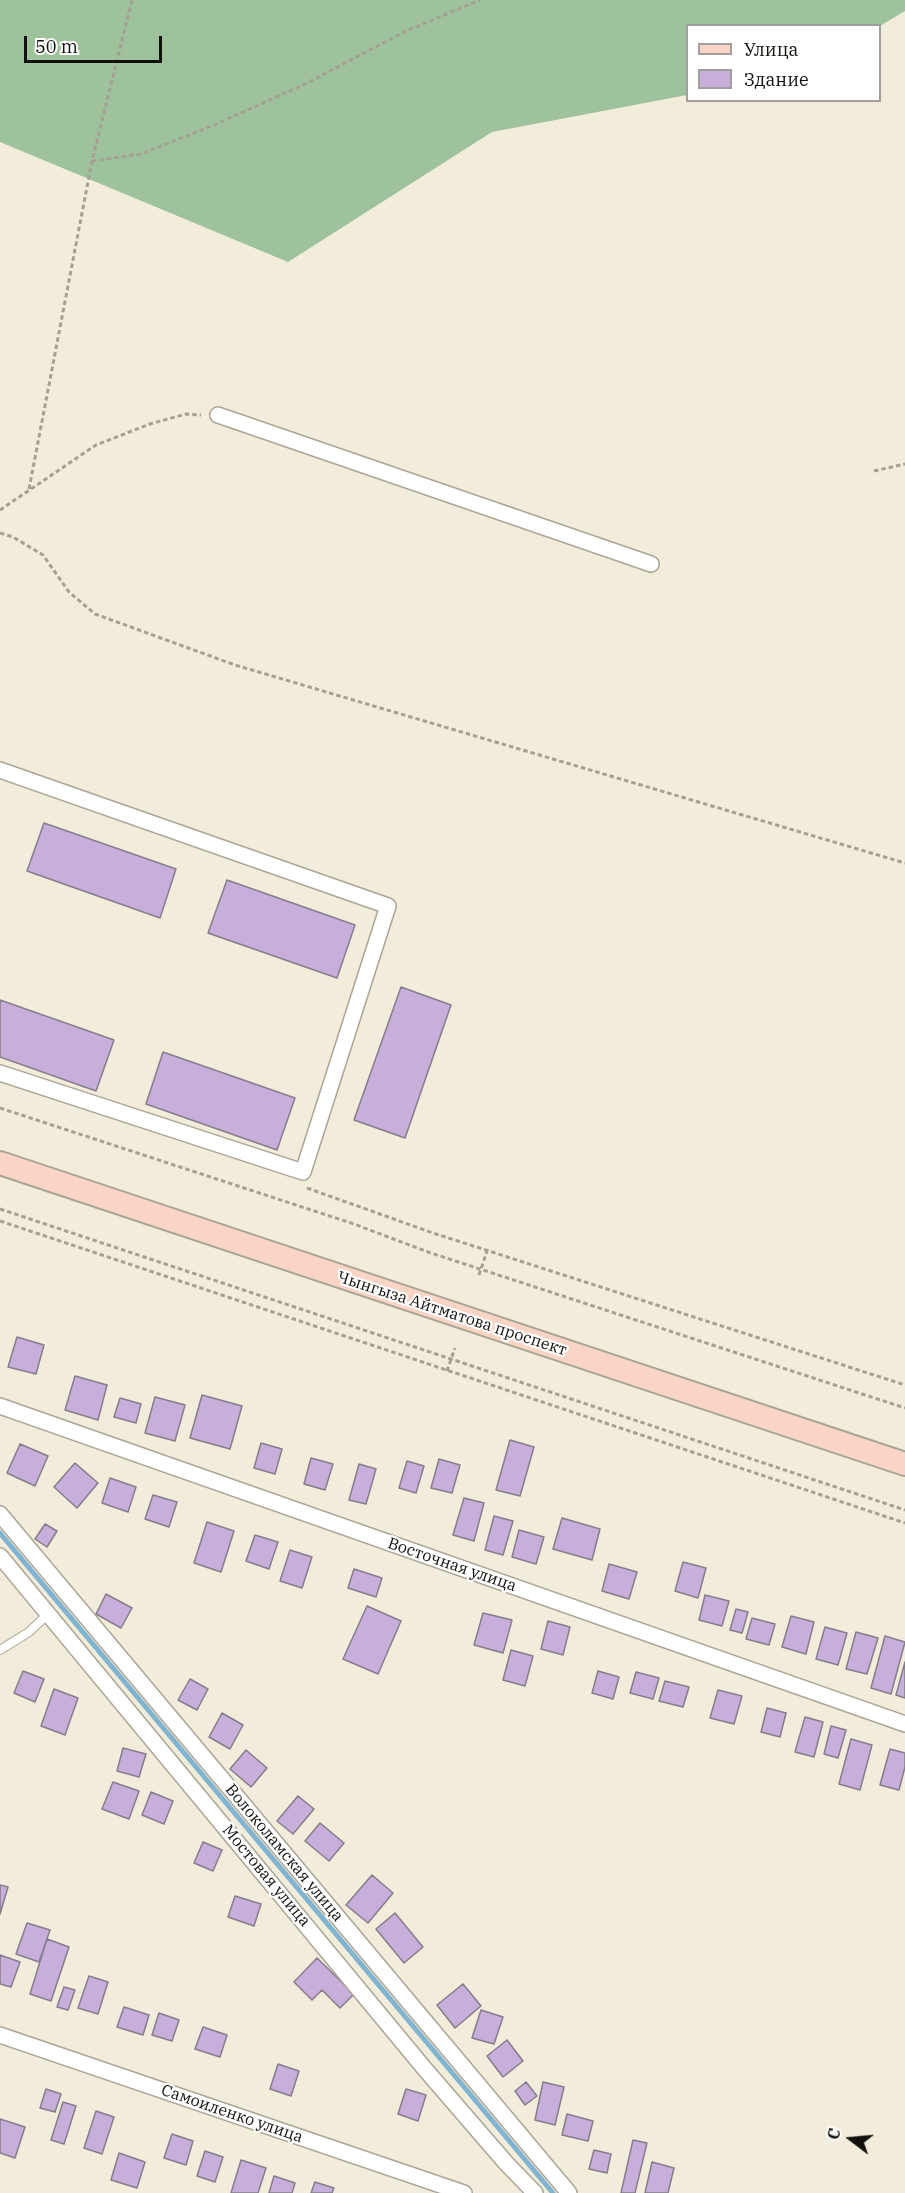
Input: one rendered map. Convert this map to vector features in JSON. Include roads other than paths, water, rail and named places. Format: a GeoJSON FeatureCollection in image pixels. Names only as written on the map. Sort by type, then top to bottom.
{"type":"FeatureCollection","features":[{"type":"Feature","properties":{"kind":"main road","name":"Чынгыза Айтматова проспект"},"geometry":{"type":"LineString","coordinates":[[0,1163],[905,1464]]}},
{"type":"Feature","properties":{"kind":"street"},"geometry":{"type":"LineString","coordinates":[[218,415],[651,564]]}},
{"type":"Feature","properties":{"kind":"street"},"geometry":{"type":"LineString","coordinates":[[0,770],[388,906],[303,1172],[0,1073]]}},
{"type":"Feature","properties":{"kind":"street","name":"Восточная улица"},"geometry":{"type":"LineString","coordinates":[[0,1406],[905,1724]]}},
{"type":"Feature","properties":{"kind":"street","name":"Волоколамская улица"},"geometry":{"type":"LineString","coordinates":[[0,1514],[569,2193]]}},
{"type":"Feature","properties":{"kind":"street","name":"Мостовая улица"},"geometry":{"type":"LineString","coordinates":[[0,1556],[424,2068],[535,2193]]}},
{"type":"Feature","properties":{"kind":"street","name":"Самоиленко улица"},"geometry":{"type":"LineString","coordinates":[[0,2035],[464,2193]]}},
{"type":"Feature","properties":{"kind":"lane"},"geometry":{"type":"LineString","coordinates":[[0,1650],[29,1632],[48,1614]]}},
{"type":"Feature","properties":{"kind":"waterway"},"geometry":{"type":"LineString","coordinates":[[0,1533],[553,2193]]}}]}
